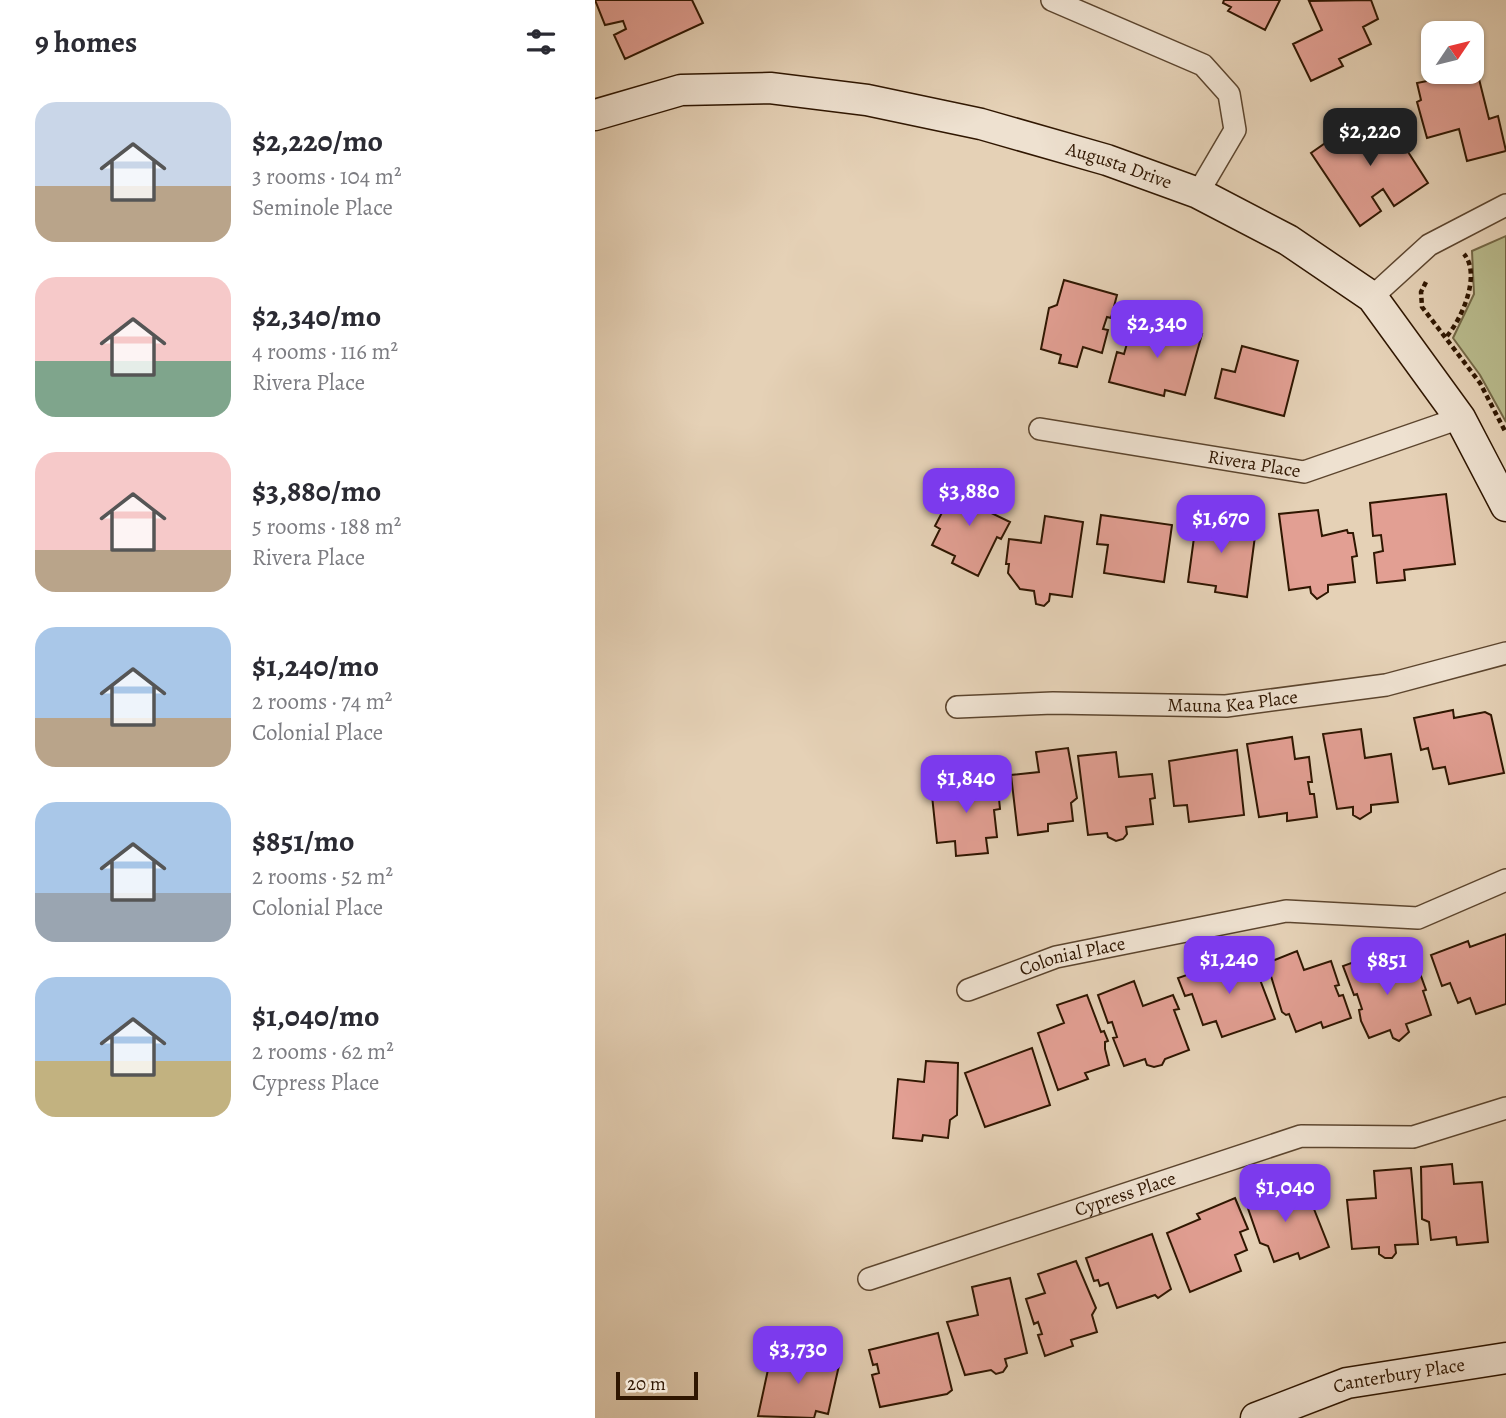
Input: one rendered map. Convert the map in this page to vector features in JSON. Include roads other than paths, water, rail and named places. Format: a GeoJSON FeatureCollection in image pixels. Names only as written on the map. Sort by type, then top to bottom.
{"type":"FeatureCollection","features":[{"type":"Feature","properties":{"kind":"street"},"geometry":{"type":"LineString","coordinates":[[1052,0],[1203,65],[1229,94],[1235,130],[1198,193]]}},
{"type":"Feature","properties":{"kind":"street","name":"Augusta Drive"},"geometry":{"type":"LineString","coordinates":[[595,115],[681,90],[770,88],[867,100],[993,128],[1107,160],[1198,193],[1288,240],[1372,297],[1461,418],[1506,506]]}},
{"type":"Feature","properties":{"kind":"street"},"geometry":{"type":"LineString","coordinates":[[1372,297],[1429,244],[1506,205]]}},
{"type":"Feature","properties":{"kind":"street","name":"Rivera Place"},"geometry":{"type":"LineString","coordinates":[[1040,429],[1304,472],[1461,418]]}},
{"type":"Feature","properties":{"kind":"street","name":"Mauna Kea Place"},"geometry":{"type":"LineString","coordinates":[[957,707],[1053,703],[1226,706],[1386,685],[1506,653]]}},
{"type":"Feature","properties":{"kind":"street","name":"Colonial Place"},"geometry":{"type":"LineString","coordinates":[[968,990],[1056,957],[1286,911],[1418,918],[1506,880]]}},
{"type":"Feature","properties":{"kind":"street","name":"Cypress Place"},"geometry":{"type":"LineString","coordinates":[[869,1279],[1301,1136],[1413,1137],[1506,1108]]}},
{"type":"Feature","properties":{"kind":"street","name":"Canterbury Place"},"geometry":{"type":"LineString","coordinates":[[1256,1418],[1347,1383],[1506,1358]]}}]}
